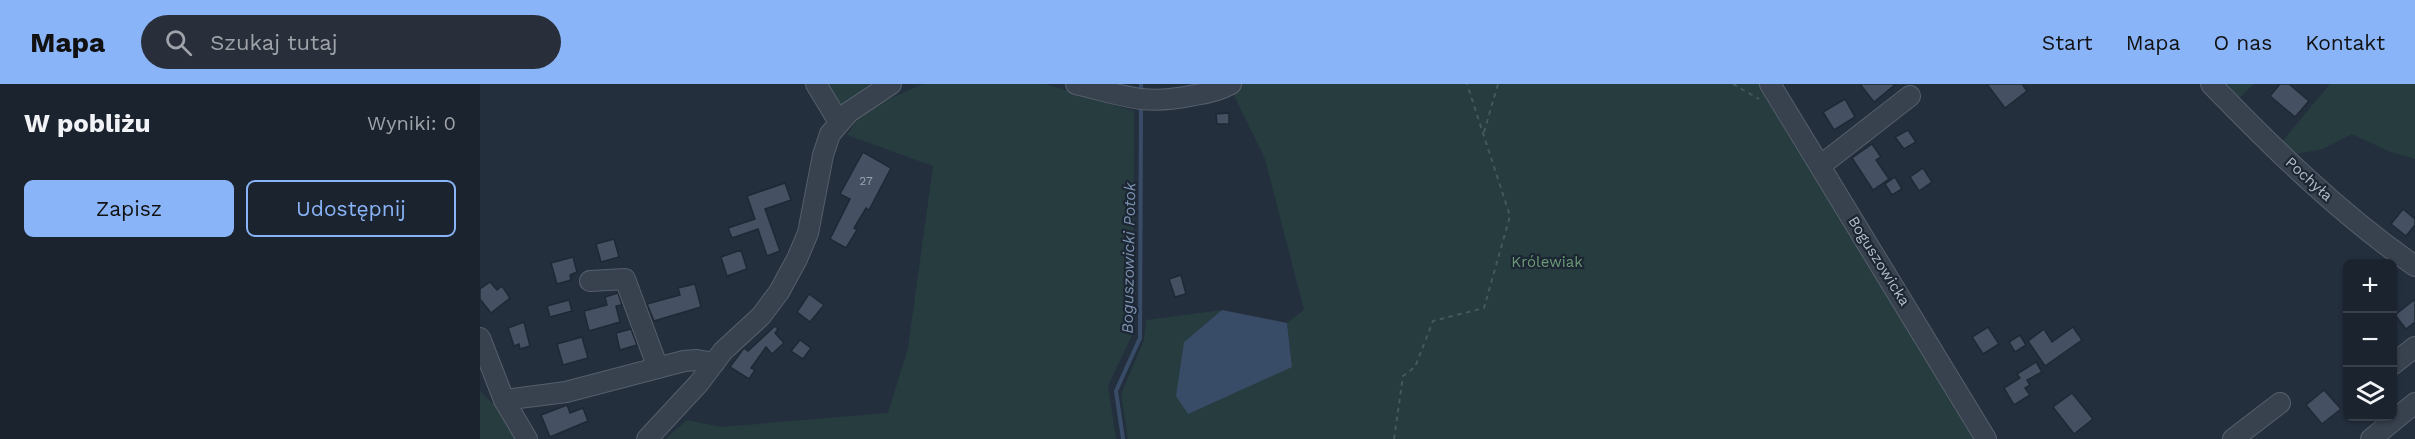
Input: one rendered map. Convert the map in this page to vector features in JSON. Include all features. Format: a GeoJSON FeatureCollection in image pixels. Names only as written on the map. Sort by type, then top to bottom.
{"type":"FeatureCollection","features":[{"type":"Feature","properties":{"kind":"street"},"geometry":{"type":"LineString","coordinates":[[816,84],[839,122]]}},
{"type":"Feature","properties":{"kind":"street"},"geometry":{"type":"LineString","coordinates":[[647,439],[699,383],[714,363],[767,309],[797,259],[813,218],[826,143],[839,122],[860,103],[891,84]]}},
{"type":"Feature","properties":{"kind":"street"},"geometry":{"type":"LineString","coordinates":[[1076,84],[1150,102],[1211,92],[1231,84]]}},
{"type":"Feature","properties":{"kind":"street","name":"Boguszowicka"},"geometry":{"type":"LineString","coordinates":[[1770,84],[1986,439]]}},
{"type":"Feature","properties":{"kind":"street","name":"Pochyła"},"geometry":{"type":"LineString","coordinates":[[2211,84],[2266,140],[2344,210],[2379,241],[2415,266]]}},
{"type":"Feature","properties":{"kind":"street"},"geometry":{"type":"LineString","coordinates":[[1820,166],[1910,96]]}},
{"type":"Feature","properties":{"kind":"street"},"geometry":{"type":"LineString","coordinates":[[590,281],[625,279],[658,368]]}},
{"type":"Feature","properties":{"kind":"street"},"geometry":{"type":"LineString","coordinates":[[480,338],[504,400],[527,439]]}},
{"type":"Feature","properties":{"kind":"street"},"geometry":{"type":"LineString","coordinates":[[2397,361],[2415,347]]}},
{"type":"Feature","properties":{"kind":"street"},"geometry":{"type":"LineString","coordinates":[[504,400],[566,392],[691,360],[714,363]]}},
{"type":"Feature","properties":{"kind":"street"},"geometry":{"type":"LineString","coordinates":[[2233,439],[2280,403]]}},
{"type":"Feature","properties":{"kind":"street"},"geometry":{"type":"LineString","coordinates":[[2371,439],[2415,403]]}},
{"type":"Feature","properties":{"kind":"path"},"geometry":{"type":"LineString","coordinates":[[1394,439],[1403,376],[1415,367],[1433,321],[1484,308],[1510,216],[1467,84]]}},
{"type":"Feature","properties":{"kind":"path"},"geometry":{"type":"LineString","coordinates":[[1484,132],[1498,84]]}},
{"type":"Feature","properties":{"kind":"green space"},"geometry":{"type":"Polygon","coordinates":[[[819,84],[870,84],[835,116],[819,84]]]}},
{"type":"Feature","properties":{"kind":"green space"},"geometry":{"type":"Polygon","coordinates":[[[923,84],[1045,84],[1134,111],[1133,333],[1108,386],[1116,439],[665,439],[687,420],[721,427],[888,413],[908,348],[933,166],[847,135],[862,111],[923,84]]]}},
{"type":"Feature","properties":{"kind":"green space","name":"Królewiak"},"geometry":{"type":"Polygon","coordinates":[[[1241,84],[1760,84],[1973,439],[1128,439],[1121,394],[1144,340],[1146,320],[1222,310],[1184,342],[1292,367],[1287,323],[1304,310],[1265,159],[1233,93],[1241,84]]]}},
{"type":"Feature","properties":{"kind":"green space"},"geometry":{"type":"Polygon","coordinates":[[[2219,84],[2254,84],[2236,101],[2219,84]]]}},
{"type":"Feature","properties":{"kind":"green space"},"geometry":{"type":"Polygon","coordinates":[[[2330,84],[2415,84],[2415,159],[2388,151],[2352,134],[2323,149],[2290,155],[2280,144],[2330,84]]]}},
{"type":"Feature","properties":{"kind":"green space"},"geometry":{"type":"Polygon","coordinates":[[[480,391],[507,418],[525,439],[480,439],[480,391]]]}},
{"type":"Feature","properties":{"kind":"water"},"geometry":{"type":"Polygon","coordinates":[[[1222,310],[1287,323],[1292,367],[1188,414],[1176,396],[1184,342],[1222,310]]]}},
{"type":"Feature","properties":{"kind":"building"},"geometry":{"type":"Polygon","coordinates":[[[1860,84],[1896,84],[1874,102],[1860,84]]]}},
{"type":"Feature","properties":{"kind":"building"},"geometry":{"type":"Polygon","coordinates":[[[1987,84],[2022,84],[2027,91],[2005,108],[1987,84]]]}},
{"type":"Feature","properties":{"kind":"building"},"geometry":{"type":"Polygon","coordinates":[[[2280,84],[2289,84],[2309,101],[2295,117],[2270,96],[2280,84]]]}},
{"type":"Feature","properties":{"kind":"building"},"geometry":{"type":"Polygon","coordinates":[[[1845,99],[1855,117],[1834,130],[1823,112],[1845,99]]]}},
{"type":"Feature","properties":{"kind":"building"},"geometry":{"type":"Polygon","coordinates":[[[1229,113],[1229,124],[1217,124],[1216,114],[1229,113]]]}},
{"type":"Feature","properties":{"kind":"building"},"geometry":{"type":"Polygon","coordinates":[[[1908,130],[1916,142],[1904,149],[1895,137],[1908,130]]]}},
{"type":"Feature","properties":{"kind":"building"},"geometry":{"type":"Polygon","coordinates":[[[1872,144],[1881,157],[1876,160],[1889,179],[1873,190],[1852,158],[1872,144]]]}},
{"type":"Feature","properties":{"kind":"building"},"geometry":{"type":"Polygon","coordinates":[[[863,152],[891,168],[869,210],[866,208],[854,228],[857,230],[846,248],[830,239],[850,199],[840,194],[863,152]]]}},
{"type":"Feature","properties":{"kind":"building"},"geometry":{"type":"Polygon","coordinates":[[[1923,168],[1932,182],[1919,191],[1910,177],[1923,168]]]}},
{"type":"Feature","properties":{"kind":"building"},"geometry":{"type":"Polygon","coordinates":[[[1895,177],[1902,189],[1892,195],[1885,184],[1895,177]]]}},
{"type":"Feature","properties":{"kind":"building"},"geometry":{"type":"Polygon","coordinates":[[[785,183],[791,200],[765,209],[780,251],[767,256],[758,229],[732,238],[728,228],[755,219],[747,196],[785,183]]]}},
{"type":"Feature","properties":{"kind":"building"},"geometry":{"type":"Polygon","coordinates":[[[2403,209],[2415,219],[2415,225],[2406,236],[2391,224],[2403,209]]]}},
{"type":"Feature","properties":{"kind":"building"},"geometry":{"type":"Polygon","coordinates":[[[614,239],[619,257],[601,262],[596,244],[614,239]]]}},
{"type":"Feature","properties":{"kind":"building"},"geometry":{"type":"Polygon","coordinates":[[[741,250],[747,269],[727,276],[721,257],[741,250]]]}},
{"type":"Feature","properties":{"kind":"building"},"geometry":{"type":"Polygon","coordinates":[[[573,257],[577,272],[570,275],[571,280],[557,284],[551,263],[573,257]]]}},
{"type":"Feature","properties":{"kind":"building"},"geometry":{"type":"Polygon","coordinates":[[[1181,275],[1186,294],[1175,297],[1169,279],[1181,275]]]}},
{"type":"Feature","properties":{"kind":"building"},"geometry":{"type":"Polygon","coordinates":[[[490,282],[497,290],[502,286],[510,298],[491,313],[480,299],[480,289],[490,282]]]}},
{"type":"Feature","properties":{"kind":"building"},"geometry":{"type":"Polygon","coordinates":[[[695,284],[701,307],[654,321],[647,304],[680,295],[678,288],[695,284]]]}},
{"type":"Feature","properties":{"kind":"building"},"geometry":{"type":"Polygon","coordinates":[[[618,293],[622,305],[616,306],[620,322],[589,331],[584,311],[607,305],[605,297],[618,293]]]}},
{"type":"Feature","properties":{"kind":"building"},"geometry":{"type":"Polygon","coordinates":[[[809,294],[824,305],[810,322],[797,312],[809,294]]]}},
{"type":"Feature","properties":{"kind":"building"},"geometry":{"type":"Polygon","coordinates":[[[2415,299],[2415,322],[2406,329],[2397,318],[2397,313],[2415,299]]]}},
{"type":"Feature","properties":{"kind":"building"},"geometry":{"type":"Polygon","coordinates":[[[569,300],[572,311],[550,317],[547,306],[569,300]]]}},
{"type":"Feature","properties":{"kind":"building"},"geometry":{"type":"Polygon","coordinates":[[[524,322],[530,346],[520,349],[519,344],[514,346],[508,328],[524,322]]]}},
{"type":"Feature","properties":{"kind":"building"},"geometry":{"type":"Polygon","coordinates":[[[775,326],[778,329],[775,333],[784,343],[772,354],[766,347],[751,368],[755,370],[749,379],[730,367],[744,348],[748,351],[775,326]]]}},
{"type":"Feature","properties":{"kind":"building"},"geometry":{"type":"Polygon","coordinates":[[[1988,327],[1999,344],[1983,354],[1972,337],[1988,327]]]}},
{"type":"Feature","properties":{"kind":"building"},"geometry":{"type":"Polygon","coordinates":[[[2073,327],[2082,340],[2045,366],[2028,341],[2044,329],[2052,342],[2073,327]]]}},
{"type":"Feature","properties":{"kind":"building"},"geometry":{"type":"Polygon","coordinates":[[[631,329],[637,345],[620,350],[616,333],[631,329]]]}},
{"type":"Feature","properties":{"kind":"building"},"geometry":{"type":"Polygon","coordinates":[[[2020,335],[2026,345],[2015,352],[2009,342],[2020,335]]]}},
{"type":"Feature","properties":{"kind":"building"},"geometry":{"type":"Polygon","coordinates":[[[582,337],[588,358],[563,365],[557,344],[582,337]]]}},
{"type":"Feature","properties":{"kind":"building"},"geometry":{"type":"Polygon","coordinates":[[[800,340],[811,348],[803,359],[791,351],[800,340]]]}},
{"type":"Feature","properties":{"kind":"building"},"geometry":{"type":"Polygon","coordinates":[[[2036,362],[2042,372],[2027,380],[2030,385],[2025,388],[2030,395],[2014,405],[2004,388],[2020,378],[2017,374],[2036,362]]]}},
{"type":"Feature","properties":{"kind":"building"},"geometry":{"type":"Polygon","coordinates":[[[2324,390],[2341,409],[2322,424],[2306,405],[2324,390]]]}},
{"type":"Feature","properties":{"kind":"building"},"geometry":{"type":"Polygon","coordinates":[[[2072,393],[2093,419],[2074,434],[2053,407],[2072,393]]]}},
{"type":"Feature","properties":{"kind":"building"},"geometry":{"type":"Polygon","coordinates":[[[567,405],[570,413],[583,408],[588,421],[550,437],[541,415],[567,405]]]}},
{"type":"Feature","properties":{"kind":"waterway","name":"Boguszowicki Potok"},"geometry":{"type":"LineString","coordinates":[[1141,84],[1141,92]]}},
{"type":"Feature","properties":{"kind":"waterway","name":"Boguszowicki Potok"},"geometry":{"type":"LineString","coordinates":[[1123,439],[1116,391],[1140,338],[1141,108]]}}]}
